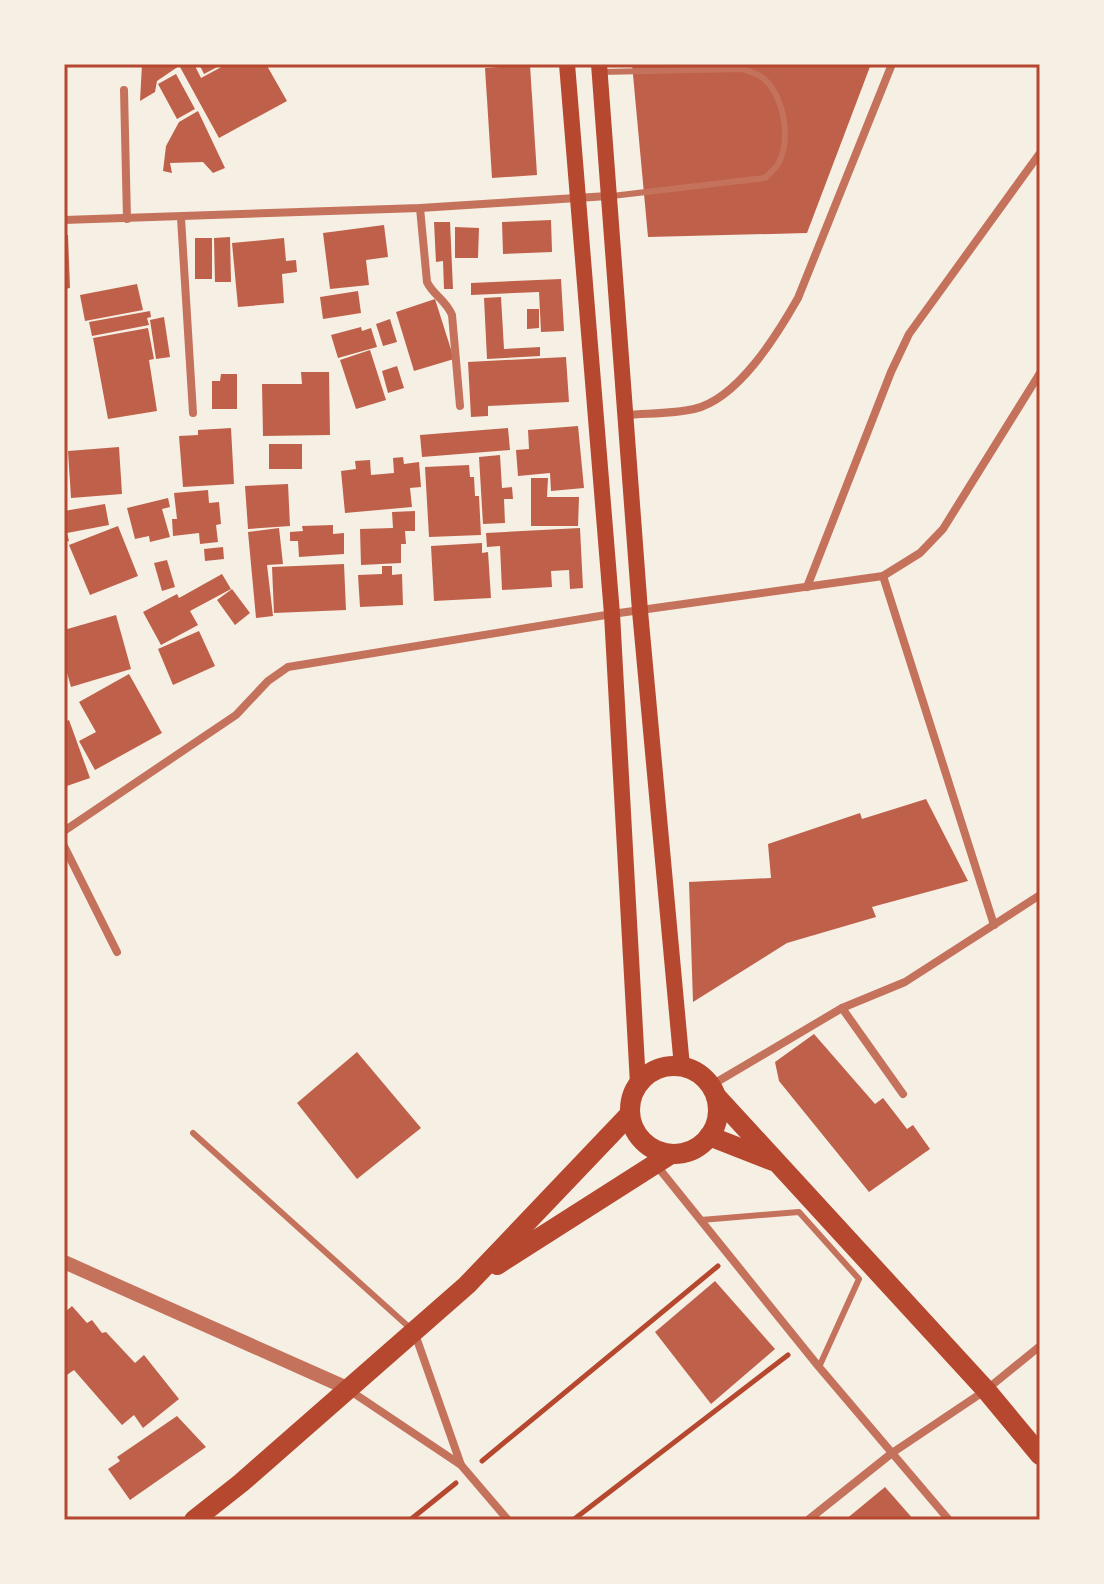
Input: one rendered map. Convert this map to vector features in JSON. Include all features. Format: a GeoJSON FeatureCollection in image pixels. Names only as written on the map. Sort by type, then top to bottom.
{"type":"FeatureCollection","features":[{"type":"Feature","properties":{"kind":"main road"},"geometry":{"type":"LineString","coordinates":[[567,64],[612,614],[638,1084]]}},
{"type":"Feature","properties":{"kind":"main road"},"geometry":{"type":"LineString","coordinates":[[600,68],[640,611],[682,1067]]}},
{"type":"Feature","properties":{"kind":"main road"},"geometry":{"type":"LineString","coordinates":[[663,1158],[643,1142],[634,1129],[630,1114],[631,1098],[638,1084],[650,1073],[682,1067],[698,1074],[986,1390],[1040,1455]]}},
{"type":"Feature","properties":{"kind":"main road"},"geometry":{"type":"LineString","coordinates":[[467,1285],[663,1158],[686,1153],[699,1146],[709,1136],[718,1110],[713,1091]]}},
{"type":"Feature","properties":{"kind":"main road"},"geometry":{"type":"LineString","coordinates":[[194,1520],[241,1483],[467,1285],[630,1114]]}},
{"type":"Feature","properties":{"kind":"main road"},"geometry":{"type":"LineString","coordinates":[[709,1136],[779,1163]]}},
{"type":"Feature","properties":{"kind":"street"},"geometry":{"type":"LineString","coordinates":[[624,415],[694,409],[714,401],[735,386],[782,327],[798,298],[892,64]]}},
{"type":"Feature","properties":{"kind":"street"},"geometry":{"type":"LineString","coordinates":[[124,90],[127,219]]}},
{"type":"Feature","properties":{"kind":"street"},"geometry":{"type":"LineString","coordinates":[[807,587],[891,372],[909,334],[1040,153]]}},
{"type":"Feature","properties":{"kind":"street"},"geometry":{"type":"LineString","coordinates":[[64,220],[420,208],[608,196]]}},
{"type":"Feature","properties":{"kind":"street"},"geometry":{"type":"LineString","coordinates":[[420,208],[427,282],[431,290],[448,305],[452,315],[460,406]]}},
{"type":"Feature","properties":{"kind":"street"},"geometry":{"type":"LineString","coordinates":[[181,218],[193,413]]}},
{"type":"Feature","properties":{"kind":"street"},"geometry":{"type":"LineString","coordinates":[[64,831],[236,715],[268,681],[288,667],[612,614],[883,576],[920,553],[943,529],[1040,373]]}},
{"type":"Feature","properties":{"kind":"street"},"geometry":{"type":"LineString","coordinates":[[883,576],[994,925]]}},
{"type":"Feature","properties":{"kind":"street"},"geometry":{"type":"LineString","coordinates":[[64,846],[117,952]]}},
{"type":"Feature","properties":{"kind":"street"},"geometry":{"type":"LineString","coordinates":[[713,1091],[842,1008],[905,982],[1040,895]]}},
{"type":"Feature","properties":{"kind":"street"},"geometry":{"type":"LineString","coordinates":[[842,1008],[903,1094]]}},
{"type":"Feature","properties":{"kind":"street"},"geometry":{"type":"LineString","coordinates":[[663,1158],[701,1220],[730,1257],[949,1520]]}},
{"type":"Feature","properties":{"kind":"street"},"geometry":{"type":"LineString","coordinates":[[64,1262],[347,1388],[461,1465],[508,1520]]}},
{"type":"Feature","properties":{"kind":"street"},"geometry":{"type":"LineString","coordinates":[[414,1331],[461,1465]]}},
{"type":"Feature","properties":{"kind":"street"},"geometry":{"type":"LineString","coordinates":[[808,1520],[892,1453],[986,1390],[1040,1346]]}},
{"type":"Feature","properties":{"kind":"lane"},"geometry":{"type":"LineString","coordinates":[[600,68],[742,69],[762,76],[773,90],[781,109],[786,139],[778,164],[765,178],[608,196]]}},
{"type":"Feature","properties":{"kind":"lane"},"geometry":{"type":"LineString","coordinates":[[193,1133],[414,1331]]}},
{"type":"Feature","properties":{"kind":"lane"},"geometry":{"type":"LineString","coordinates":[[701,1220],[799,1212],[859,1279],[819,1367]]}},
{"type":"Feature","properties":{"kind":"path"},"geometry":{"type":"LineString","coordinates":[[410,1520],[730,1257]]}},
{"type":"Feature","properties":{"kind":"path"},"geometry":{"type":"LineString","coordinates":[[573,1520],[801,1345]]}},
{"type":"Feature","properties":{"kind":"building"},"geometry":{"type":"Polygon","coordinates":[[[142,64],[182,64],[157,81],[155,92],[140,101],[142,64]]]}},
{"type":"Feature","properties":{"kind":"building"},"geometry":{"type":"Polygon","coordinates":[[[194,64],[201,78],[227,64],[266,64],[287,101],[219,138],[180,67],[194,64]]]}},
{"type":"Feature","properties":{"kind":"building"},"geometry":{"type":"Polygon","coordinates":[[[199,64],[223,64],[204,74],[199,64]]]}},
{"type":"Feature","properties":{"kind":"building"},"geometry":{"type":"Polygon","coordinates":[[[632,64],[871,64],[807,233],[648,237],[632,64]]]}},
{"type":"Feature","properties":{"kind":"building"},"geometry":{"type":"Polygon","coordinates":[[[530,65],[537,175],[492,178],[485,68],[530,65]]]}},
{"type":"Feature","properties":{"kind":"building"},"geometry":{"type":"Polygon","coordinates":[[[176,74],[195,109],[177,119],[158,84],[176,74]]]}},
{"type":"Feature","properties":{"kind":"building"},"geometry":{"type":"Polygon","coordinates":[[[198,111],[225,168],[213,173],[203,162],[170,163],[172,173],[163,171],[166,146],[179,122],[198,111]]]}},
{"type":"Feature","properties":{"kind":"building"},"geometry":{"type":"Polygon","coordinates":[[[551,220],[552,252],[503,254],[502,222],[551,220]]]}},
{"type":"Feature","properties":{"kind":"building"},"geometry":{"type":"Polygon","coordinates":[[[434,222],[450,222],[453,289],[444,289],[443,261],[436,262],[434,222]]]}},
{"type":"Feature","properties":{"kind":"building"},"geometry":{"type":"Polygon","coordinates":[[[384,225],[388,257],[366,260],[369,285],[330,289],[323,233],[384,225]]]}},
{"type":"Feature","properties":{"kind":"building"},"geometry":{"type":"Polygon","coordinates":[[[455,227],[479,228],[478,258],[455,258],[455,227]]]}},
{"type":"Feature","properties":{"kind":"building"},"geometry":{"type":"Polygon","coordinates":[[[64,235],[68,235],[70,288],[64,289],[64,235]]]}},
{"type":"Feature","properties":{"kind":"building"},"geometry":{"type":"Polygon","coordinates":[[[230,237],[231,282],[215,282],[214,238],[230,237]]]}},
{"type":"Feature","properties":{"kind":"building"},"geometry":{"type":"Polygon","coordinates":[[[195,238],[212,238],[212,279],[195,279],[195,238]]]}},
{"type":"Feature","properties":{"kind":"building"},"geometry":{"type":"Polygon","coordinates":[[[284,238],[286,261],[296,260],[297,272],[282,274],[284,303],[238,307],[232,243],[284,238]]]}},
{"type":"Feature","properties":{"kind":"building"},"geometry":{"type":"Polygon","coordinates":[[[561,279],[564,331],[541,332],[539,292],[471,295],[471,283],[561,279]]]}},
{"type":"Feature","properties":{"kind":"building"},"geometry":{"type":"Polygon","coordinates":[[[137,284],[143,310],[85,321],[80,295],[137,284]]]}},
{"type":"Feature","properties":{"kind":"building"},"geometry":{"type":"Polygon","coordinates":[[[358,291],[361,313],[323,319],[320,297],[358,291]]]}},
{"type":"Feature","properties":{"kind":"building"},"geometry":{"type":"Polygon","coordinates":[[[501,297],[504,349],[540,347],[540,356],[487,359],[484,298],[501,297]]]}},
{"type":"Feature","properties":{"kind":"building"},"geometry":{"type":"Polygon","coordinates":[[[435,299],[454,359],[414,371],[396,312],[435,299]]]}},
{"type":"Feature","properties":{"kind":"building"},"geometry":{"type":"Polygon","coordinates":[[[527,309],[539,309],[539,328],[527,329],[527,309]]]}},
{"type":"Feature","properties":{"kind":"building"},"geometry":{"type":"Polygon","coordinates":[[[150,311],[151,317],[147,318],[149,325],[92,336],[89,322],[150,311]]]}},
{"type":"Feature","properties":{"kind":"building"},"geometry":{"type":"Polygon","coordinates":[[[164,317],[170,357],[156,359],[150,320],[164,317]]]}},
{"type":"Feature","properties":{"kind":"building"},"geometry":{"type":"Polygon","coordinates":[[[390,319],[397,342],[383,346],[376,324],[390,319]]]}},
{"type":"Feature","properties":{"kind":"building"},"geometry":{"type":"Polygon","coordinates":[[[361,327],[362,331],[371,328],[377,347],[338,358],[331,335],[361,327]]]}},
{"type":"Feature","properties":{"kind":"building"},"geometry":{"type":"Polygon","coordinates":[[[148,328],[154,359],[149,360],[157,411],[108,419],[93,338],[148,328]]]}},
{"type":"Feature","properties":{"kind":"building"},"geometry":{"type":"Polygon","coordinates":[[[370,350],[386,400],[356,409],[340,360],[370,350]]]}},
{"type":"Feature","properties":{"kind":"building"},"geometry":{"type":"Polygon","coordinates":[[[566,357],[569,402],[488,406],[488,416],[471,417],[468,362],[566,357]]]}},
{"type":"Feature","properties":{"kind":"building"},"geometry":{"type":"Polygon","coordinates":[[[397,366],[404,388],[388,393],[382,371],[397,366]]]}},
{"type":"Feature","properties":{"kind":"building"},"geometry":{"type":"Polygon","coordinates":[[[301,372],[329,372],[330,435],[263,436],[262,384],[302,384],[301,372]]]}},
{"type":"Feature","properties":{"kind":"building"},"geometry":{"type":"Polygon","coordinates":[[[221,374],[237,374],[237,409],[212,409],[212,381],[220,381],[221,374]]]}},
{"type":"Feature","properties":{"kind":"building"},"geometry":{"type":"Polygon","coordinates":[[[578,426],[584,488],[551,491],[550,473],[518,476],[516,450],[529,449],[528,430],[578,426]]]}},
{"type":"Feature","properties":{"kind":"building"},"geometry":{"type":"Polygon","coordinates":[[[231,428],[234,484],[183,487],[179,436],[198,435],[198,430],[231,428]]]}},
{"type":"Feature","properties":{"kind":"building"},"geometry":{"type":"Polygon","coordinates":[[[508,428],[510,450],[422,457],[420,435],[508,428]]]}},
{"type":"Feature","properties":{"kind":"building"},"geometry":{"type":"Polygon","coordinates":[[[269,444],[302,444],[302,469],[269,469],[269,444]]]}},
{"type":"Feature","properties":{"kind":"building"},"geometry":{"type":"Polygon","coordinates":[[[119,447],[122,494],[71,498],[68,451],[119,447]]]}},
{"type":"Feature","properties":{"kind":"building"},"geometry":{"type":"Polygon","coordinates":[[[500,455],[502,488],[512,487],[513,499],[504,499],[505,523],[483,524],[479,457],[500,455]]]}},
{"type":"Feature","properties":{"kind":"building"},"geometry":{"type":"Polygon","coordinates":[[[403,457],[404,464],[419,462],[421,487],[410,488],[412,507],[345,513],[341,471],[356,469],[355,461],[370,460],[371,475],[394,473],[393,458],[403,457]]]}},
{"type":"Feature","properties":{"kind":"building"},"geometry":{"type":"Polygon","coordinates":[[[469,465],[470,477],[474,477],[475,496],[479,496],[481,535],[429,537],[425,467],[469,465]]]}},
{"type":"Feature","properties":{"kind":"building"},"geometry":{"type":"Polygon","coordinates":[[[531,478],[548,478],[547,497],[579,497],[578,526],[531,526],[531,478]]]}},
{"type":"Feature","properties":{"kind":"building"},"geometry":{"type":"Polygon","coordinates":[[[288,484],[290,526],[248,529],[245,486],[288,484]]]}},
{"type":"Feature","properties":{"kind":"building"},"geometry":{"type":"Polygon","coordinates":[[[208,490],[209,503],[219,502],[221,524],[216,525],[218,542],[200,544],[199,533],[173,536],[172,519],[177,519],[174,493],[208,490]]]}},
{"type":"Feature","properties":{"kind":"building"},"geometry":{"type":"Polygon","coordinates":[[[168,498],[170,507],[162,509],[170,537],[150,542],[149,536],[135,539],[127,508],[168,498]]]}},
{"type":"Feature","properties":{"kind":"building"},"geometry":{"type":"Polygon","coordinates":[[[105,504],[109,525],[67,533],[69,541],[64,542],[64,511],[105,504]]]}},
{"type":"Feature","properties":{"kind":"building"},"geometry":{"type":"Polygon","coordinates":[[[415,511],[415,531],[405,531],[406,544],[401,544],[401,563],[361,565],[360,529],[393,528],[392,512],[415,511]]]}},
{"type":"Feature","properties":{"kind":"building"},"geometry":{"type":"Polygon","coordinates":[[[333,525],[333,534],[344,533],[344,554],[299,557],[298,541],[290,541],[290,532],[303,531],[302,526],[333,525]]]}},
{"type":"Feature","properties":{"kind":"building"},"geometry":{"type":"Polygon","coordinates":[[[118,526],[138,576],[90,595],[69,545],[118,526]]]}},
{"type":"Feature","properties":{"kind":"building"},"geometry":{"type":"Polygon","coordinates":[[[279,528],[283,564],[267,565],[273,616],[256,618],[248,532],[279,528]]]}},
{"type":"Feature","properties":{"kind":"building"},"geometry":{"type":"Polygon","coordinates":[[[580,528],[583,588],[570,589],[569,570],[551,571],[552,587],[502,590],[500,546],[487,547],[486,533],[580,528]]]}},
{"type":"Feature","properties":{"kind":"building"},"geometry":{"type":"Polygon","coordinates":[[[482,543],[482,553],[488,552],[491,598],[434,601],[431,546],[482,543]]]}},
{"type":"Feature","properties":{"kind":"building"},"geometry":{"type":"Polygon","coordinates":[[[223,547],[224,559],[205,561],[204,549],[223,547]]]}},
{"type":"Feature","properties":{"kind":"building"},"geometry":{"type":"Polygon","coordinates":[[[167,560],[175,587],[162,591],[154,563],[167,560]]]}},
{"type":"Feature","properties":{"kind":"building"},"geometry":{"type":"Polygon","coordinates":[[[344,564],[346,610],[274,613],[272,567],[344,564]]]}},
{"type":"Feature","properties":{"kind":"building"},"geometry":{"type":"Polygon","coordinates":[[[382,566],[392,566],[392,575],[402,574],[403,605],[360,607],[358,575],[382,574],[382,566]]]}},
{"type":"Feature","properties":{"kind":"building"},"geometry":{"type":"Polygon","coordinates":[[[222,574],[231,589],[190,611],[198,625],[161,645],[143,612],[177,594],[179,598],[222,574]]]}},
{"type":"Feature","properties":{"kind":"building"},"geometry":{"type":"Polygon","coordinates":[[[232,589],[250,613],[235,625],[217,600],[232,589]]]}},
{"type":"Feature","properties":{"kind":"building"},"geometry":{"type":"Polygon","coordinates":[[[116,615],[131,669],[71,687],[64,662],[64,630],[116,615]]]}},
{"type":"Feature","properties":{"kind":"building"},"geometry":{"type":"Polygon","coordinates":[[[199,631],[215,666],[173,685],[158,649],[199,631]]]}},
{"type":"Feature","properties":{"kind":"building"},"geometry":{"type":"Polygon","coordinates":[[[129,674],[162,733],[95,770],[79,741],[96,732],[79,702],[129,674]]]}},
{"type":"Feature","properties":{"kind":"building"},"geometry":{"type":"Polygon","coordinates":[[[69,720],[90,778],[64,787],[64,722],[69,720]]]}},
{"type":"Feature","properties":{"kind":"building"},"geometry":{"type":"Polygon","coordinates":[[[926,799],[968,881],[872,907],[876,917],[787,943],[693,1002],[689,882],[771,878],[768,844],[860,813],[862,819],[926,799]]]}},
{"type":"Feature","properties":{"kind":"building"},"geometry":{"type":"Polygon","coordinates":[[[814,1034],[875,1104],[883,1098],[907,1129],[913,1125],[930,1149],[869,1192],[779,1081],[775,1062],[814,1034]]]}},
{"type":"Feature","properties":{"kind":"building"},"geometry":{"type":"Polygon","coordinates":[[[357,1052],[421,1128],[357,1179],[297,1103],[357,1052]]]}},
{"type":"Feature","properties":{"kind":"building"},"geometry":{"type":"Polygon","coordinates":[[[715,1281],[775,1349],[711,1404],[655,1332],[715,1281]]]}},
{"type":"Feature","properties":{"kind":"building"},"geometry":{"type":"Polygon","coordinates":[[[72,1306],[87,1323],[92,1320],[102,1333],[106,1332],[135,1363],[144,1355],[179,1399],[143,1428],[134,1415],[122,1425],[74,1370],[64,1377],[64,1313],[72,1306]]]}},
{"type":"Feature","properties":{"kind":"building"},"geometry":{"type":"Polygon","coordinates":[[[177,1416],[206,1447],[130,1500],[108,1469],[120,1461],[117,1457],[177,1416]]]}},
{"type":"Feature","properties":{"kind":"building"},"geometry":{"type":"Polygon","coordinates":[[[885,1487],[914,1520],[845,1520],[885,1487]]]}}]}
